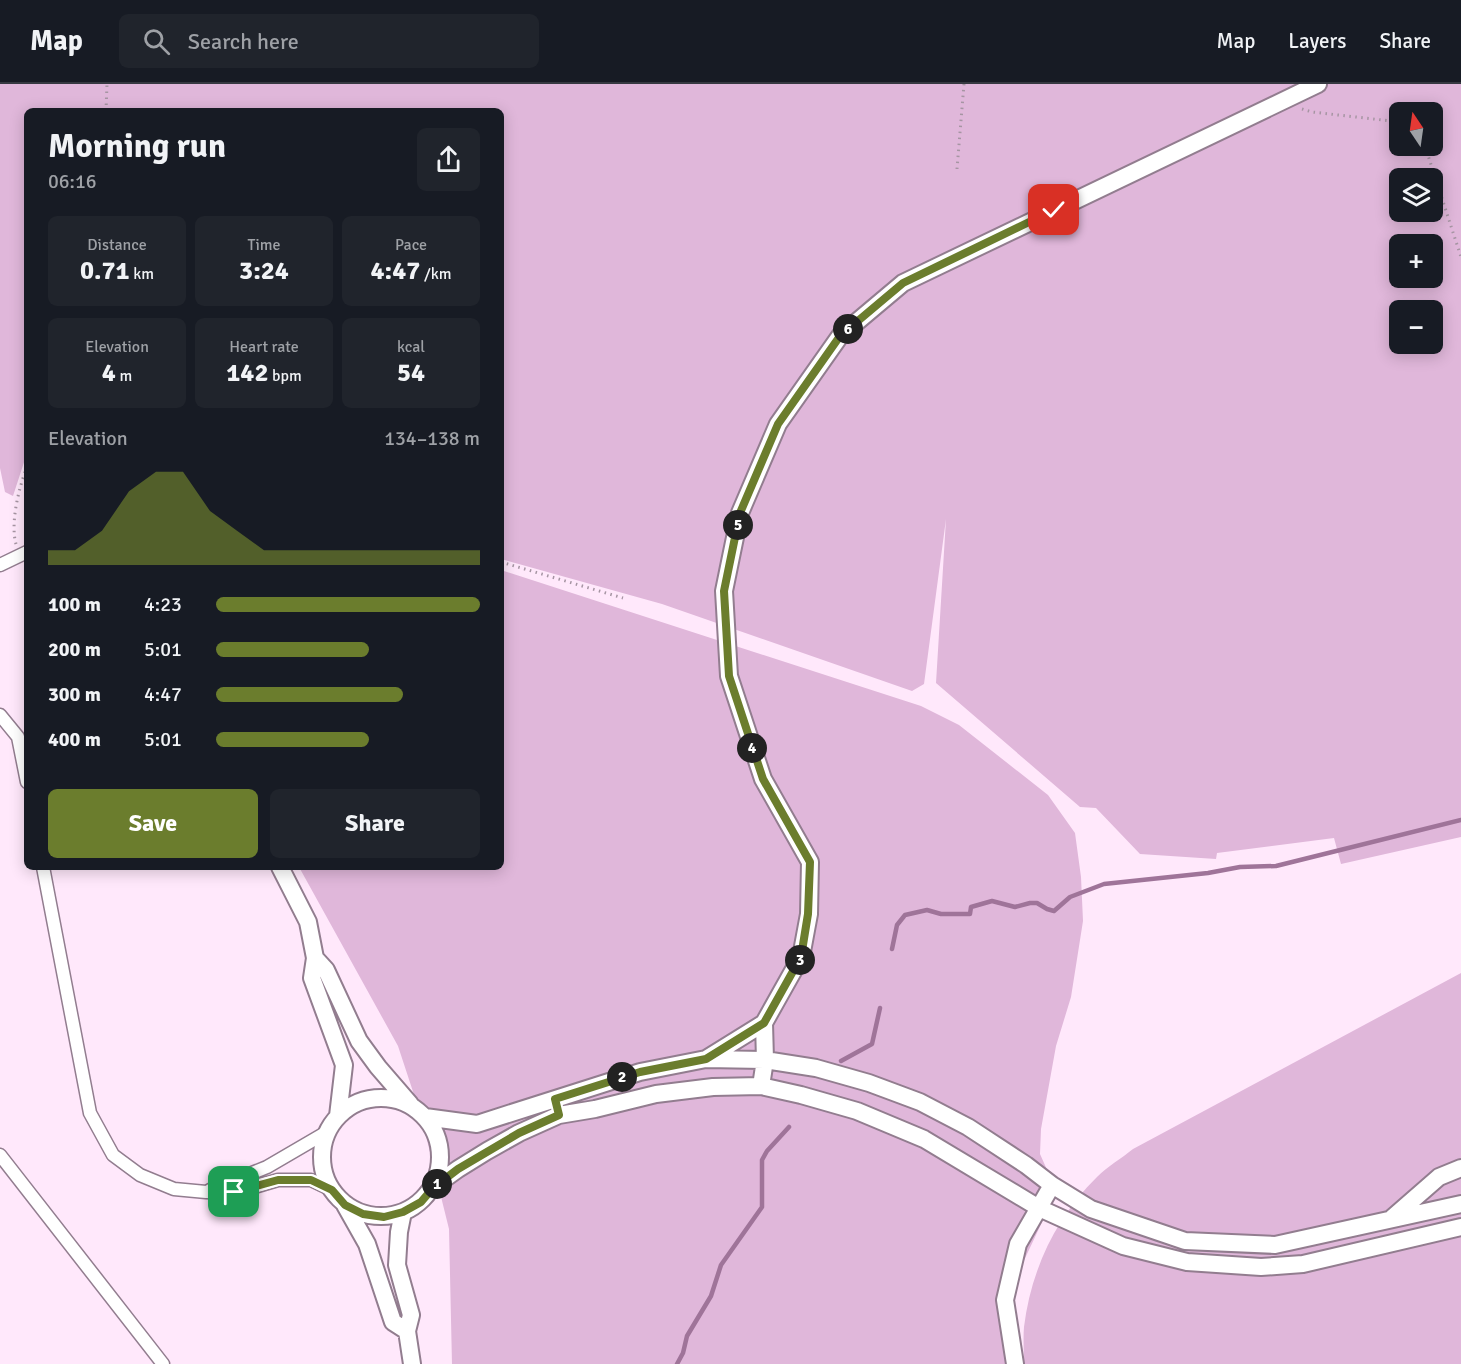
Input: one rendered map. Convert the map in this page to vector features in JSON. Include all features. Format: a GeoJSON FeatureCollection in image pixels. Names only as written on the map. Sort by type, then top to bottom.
{"type":"FeatureCollection","features":[{"type":"Feature","properties":{"kind":"street"},"geometry":{"type":"LineString","coordinates":[[706,1059],[764,1023],[801,957],[808,914],[810,862],[763,779],[729,676],[724,591],[740,513],[778,424],[840,336],[903,283],[1318,84]]}},
{"type":"Feature","properties":{"kind":"street"},"geometry":{"type":"LineString","coordinates":[[0,565],[24,554]]}},
{"type":"Feature","properties":{"kind":"street"},"geometry":{"type":"LineString","coordinates":[[0,715],[18,737],[24,767]]}},
{"type":"Feature","properties":{"kind":"street"},"geometry":{"type":"LineString","coordinates":[[44,870],[90,1113],[113,1155],[140,1175],[174,1189],[234,1192],[278,1180],[311,1180],[332,1190]]}},
{"type":"Feature","properties":{"kind":"street"},"geometry":{"type":"LineString","coordinates":[[282,870],[308,922],[315,958],[312,978],[344,1065],[338,1116]]}},
{"type":"Feature","properties":{"kind":"street"},"geometry":{"type":"LineString","coordinates":[[315,958],[326,970],[359,1041],[378,1067],[436,1132],[441,1151],[440,1170],[433,1188]]}},
{"type":"Feature","properties":{"kind":"street"},"geometry":{"type":"LineString","coordinates":[[760,1086],[765,1060],[764,1023]]}},
{"type":"Feature","properties":{"kind":"street"},"geometry":{"type":"LineString","coordinates":[[425,1117],[477,1124],[557,1107],[640,1072],[706,1059],[765,1060],[816,1068],[869,1083],[920,1102],[968,1127],[1052,1185],[1092,1209],[1185,1241],[1275,1245],[1461,1204]]}},
{"type":"Feature","properties":{"kind":"street"},"geometry":{"type":"LineString","coordinates":[[345,1205],[363,1214],[384,1217],[403,1212],[421,1202],[433,1188],[458,1169],[519,1133],[557,1107],[595,1109],[656,1094],[713,1087],[760,1086],[857,1111],[924,1139],[1039,1208],[1123,1246],[1187,1262],[1261,1267],[1303,1264],[1461,1227]]}},
{"type":"Feature","properties":{"kind":"street"},"geometry":{"type":"LineString","coordinates":[[407,1331],[393,1322],[367,1245],[345,1205],[332,1190],[323,1172],[321,1152],[327,1132],[338,1116],[354,1104],[373,1098],[392,1098],[411,1105]]}},
{"type":"Feature","properties":{"kind":"street"},"geometry":{"type":"LineString","coordinates":[[206,1192],[267,1167],[327,1132]]}},
{"type":"Feature","properties":{"kind":"street"},"geometry":{"type":"LineString","coordinates":[[0,1155],[164,1364]]}},
{"type":"Feature","properties":{"kind":"street"},"geometry":{"type":"LineString","coordinates":[[1391,1220],[1439,1177],[1461,1168]]}},
{"type":"Feature","properties":{"kind":"street"},"geometry":{"type":"LineString","coordinates":[[1015,1364],[1005,1300],[1018,1244],[1052,1185]]}},
{"type":"Feature","properties":{"kind":"street"},"geometry":{"type":"LineString","coordinates":[[403,1212],[397,1265],[411,1316],[407,1331],[412,1364]]}},
{"type":"Feature","properties":{"kind":"path"},"geometry":{"type":"LineString","coordinates":[[106,108],[107,84]]}},
{"type":"Feature","properties":{"kind":"path"},"geometry":{"type":"LineString","coordinates":[[957,169],[964,84]]}},
{"type":"Feature","properties":{"kind":"path"},"geometry":{"type":"LineString","coordinates":[[1280,102],[1312,112],[1389,121]]}},
{"type":"Feature","properties":{"kind":"path"},"geometry":{"type":"LineString","coordinates":[[1428,156],[1461,257]]}},
{"type":"Feature","properties":{"kind":"path"},"geometry":{"type":"LineString","coordinates":[[24,475],[13,524],[14,534],[24,554]]}},
{"type":"Feature","properties":{"kind":"path"},"geometry":{"type":"LineString","coordinates":[[504,563],[624,598]]}},
{"type":"Feature","properties":{"kind":"shaded area"},"geometry":{"type":"Polygon","coordinates":[[[0,84],[1461,84],[1461,837],[1341,864],[1334,838],[1217,853],[1216,859],[1140,854],[1096,808],[1080,807],[936,683],[946,519],[924,684],[912,691],[662,604],[504,560],[504,108],[24,108],[24,462],[13,496],[5,492],[0,468],[0,84]]]}},
{"type":"Feature","properties":{"kind":"shaded area"},"geometry":{"type":"Polygon","coordinates":[[[504,571],[921,706],[959,725],[1048,795],[1075,833],[1081,877],[1083,921],[1071,997],[1056,1046],[1041,1129],[1040,1154],[1048,1172],[1052,1201],[1019,1271],[1011,1306],[1008,1364],[452,1364],[449,1229],[421,1116],[398,1046],[301,870],[504,870],[504,571]]]}},
{"type":"Feature","properties":{"kind":"shaded area"},"geometry":{"type":"Polygon","coordinates":[[[1461,973],[1461,1364],[1024,1364],[1024,1327],[1027,1306],[1039,1265],[1069,1209],[1101,1173],[1133,1149],[1461,973]]]}},
{"type":"Feature","properties":{"kind":"waterway"},"geometry":{"type":"LineString","coordinates":[[892,949],[897,925],[905,915],[927,910],[941,914],[970,914],[971,907],[992,901],[1015,907],[1037,903],[1054,911],[1070,897],[1104,884],[1208,873],[1240,867],[1276,866],[1461,820]]}},
{"type":"Feature","properties":{"kind":"waterway"},"geometry":{"type":"LineString","coordinates":[[841,1061],[872,1044],[880,1008]]}},
{"type":"Feature","properties":{"kind":"waterway"},"geometry":{"type":"LineString","coordinates":[[677,1364],[683,1353],[687,1336],[711,1296],[721,1265],[762,1207],[762,1160],[767,1151],[789,1127]]}},
{"type":"Feature","properties":{"kind":"route"},"geometry":{"type":"LineString","coordinates":[[234,1192],[278,1180],[311,1180],[332,1190],[345,1205],[363,1214],[384,1217],[403,1212],[421,1202],[433,1188],[458,1169],[519,1133],[559,1115],[555,1099],[640,1072],[706,1059],[764,1023],[801,957],[808,914],[810,862],[763,779],[729,676],[724,591],[740,513],[778,424],[840,336],[903,283],[1054,210]]}}]}
